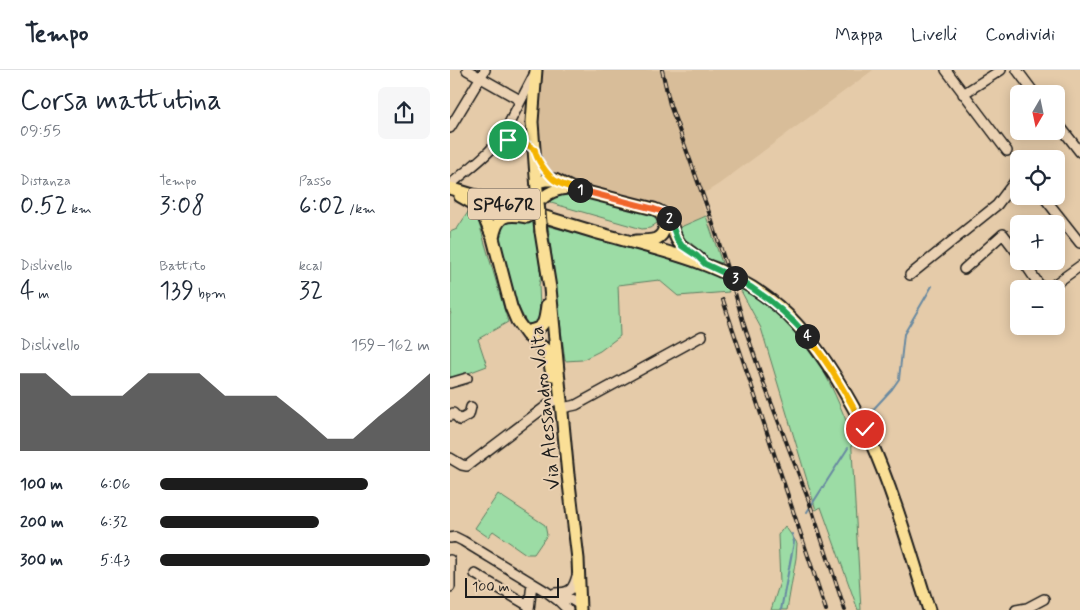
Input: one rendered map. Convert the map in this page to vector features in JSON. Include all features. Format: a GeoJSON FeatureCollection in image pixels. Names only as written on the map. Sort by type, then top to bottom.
{"type":"FeatureCollection","features":[{"type":"Feature","properties":{"kind":"main road","name":"Via Alessandro Volta"},"geometry":{"type":"LineString","coordinates":[[536,70],[532,122],[538,203],[550,288],[578,559],[580,608]]}},
{"type":"Feature","properties":{"kind":"main road"},"geometry":{"type":"LineString","coordinates":[[535,153],[543,167],[562,185]]}},
{"type":"Feature","properties":{"kind":"main road"},"geometry":{"type":"LineString","coordinates":[[537,182],[550,186],[562,185],[663,212],[671,222],[677,239],[682,246],[705,264]]}},
{"type":"Feature","properties":{"kind":"main road"},"geometry":{"type":"LineString","coordinates":[[538,203],[547,194],[562,185]]}},
{"type":"Feature","properties":{"kind":"main road"},"geometry":{"type":"LineString","coordinates":[[450,187],[478,208],[484,217],[493,238],[511,307],[527,332],[544,349],[549,358],[553,379],[562,404]]}},
{"type":"Feature","properties":{"kind":"main road","name":"SP467R"},"geometry":{"type":"LineString","coordinates":[[450,187],[557,221],[705,264],[737,279],[769,299],[796,324],[821,354],[871,440],[929,610]]}},
{"type":"Feature","properties":{"kind":"main road"},"geometry":{"type":"LineString","coordinates":[[630,242],[658,238],[665,222],[662,215],[656,210]]}},
{"type":"Feature","properties":{"kind":"main road"},"geometry":{"type":"LineString","coordinates":[[493,238],[496,224],[505,216],[516,215],[557,221]]}},
{"type":"Feature","properties":{"kind":"main road"},"geometry":{"type":"LineString","coordinates":[[527,332],[541,328],[544,324],[550,288]]}},
{"type":"Feature","properties":{"kind":"main road"},"geometry":{"type":"LineString","coordinates":[[527,332],[555,339]]}},
{"type":"Feature","properties":{"kind":"street"},"geometry":{"type":"LineString","coordinates":[[467,70],[483,74],[520,100]]}},
{"type":"Feature","properties":{"kind":"street"},"geometry":{"type":"LineString","coordinates":[[450,187],[497,143],[536,70]]}},
{"type":"Feature","properties":{"kind":"street"},"geometry":{"type":"LineString","coordinates":[[946,70],[1007,151]]}},
{"type":"Feature","properties":{"kind":"street"},"geometry":{"type":"LineString","coordinates":[[964,94],[1001,70]]}},
{"type":"Feature","properties":{"kind":"street"},"geometry":{"type":"LineString","coordinates":[[1017,70],[1028,85]]}},
{"type":"Feature","properties":{"kind":"street"},"geometry":{"type":"LineString","coordinates":[[451,124],[483,74]]}},
{"type":"Feature","properties":{"kind":"street"},"geometry":{"type":"LineString","coordinates":[[506,128],[512,139]]}},
{"type":"Feature","properties":{"kind":"street"},"geometry":{"type":"LineString","coordinates":[[1065,133],[1080,152]]}},
{"type":"Feature","properties":{"kind":"street"},"geometry":{"type":"LineString","coordinates":[[497,143],[512,139],[522,141],[535,153]]}},
{"type":"Feature","properties":{"kind":"street"},"geometry":{"type":"LineString","coordinates":[[910,275],[997,205],[1010,188]]}},
{"type":"Feature","properties":{"kind":"street"},"geometry":{"type":"LineString","coordinates":[[1050,205],[1080,243]]}},
{"type":"Feature","properties":{"kind":"street"},"geometry":{"type":"LineString","coordinates":[[964,269],[1003,234],[1010,243]]}},
{"type":"Feature","properties":{"kind":"street"},"geometry":{"type":"LineString","coordinates":[[1061,280],[1080,266]]}},
{"type":"Feature","properties":{"kind":"street"},"geometry":{"type":"LineString","coordinates":[[450,458],[467,466],[553,401],[576,405],[702,336]]}},
{"type":"Feature","properties":{"kind":"street"},"geometry":{"type":"LineString","coordinates":[[450,383],[467,378]]}},
{"type":"Feature","properties":{"kind":"street"},"geometry":{"type":"LineString","coordinates":[[450,416],[453,413],[460,420],[469,415],[471,407]]}},
{"type":"Feature","properties":{"kind":"street"},"geometry":{"type":"LineString","coordinates":[[450,538],[455,537],[463,541],[554,596],[580,608]]}},
{"type":"Feature","properties":{"kind":"street"},"geometry":{"type":"LineString","coordinates":[[554,596],[569,591],[574,586],[577,576],[578,559]]}},
{"type":"Feature","properties":{"kind":"street"},"geometry":{"type":"LineString","coordinates":[[450,560],[450,587]]}},
{"type":"Feature","properties":{"kind":"street"},"geometry":{"type":"LineString","coordinates":[[475,574],[529,608],[532,583]]}},
{"type":"Feature","properties":{"kind":"street"},"geometry":{"type":"LineString","coordinates":[[554,596],[568,610]]}},
{"type":"Feature","properties":{"kind":"street"},"geometry":{"type":"LineString","coordinates":[[1016,610],[1027,608],[1044,599]]}},
{"type":"Feature","properties":{"kind":"shaded area"},"geometry":{"type":"Polygon","coordinates":[[[540,70],[873,70],[700,196],[706,216],[676,229],[671,216],[572,185],[556,178],[540,157],[537,102],[540,70]]]}},
{"type":"Feature","properties":{"kind":"green space"},"geometry":{"type":"Polygon","coordinates":[[[567,191],[656,216],[657,223],[650,228],[642,229],[551,203],[548,196],[567,191]]]}},
{"type":"Feature","properties":{"kind":"green space"},"geometry":{"type":"Polygon","coordinates":[[[470,209],[478,220],[508,322],[478,339],[487,366],[458,377],[450,377],[450,232],[457,229],[470,209]]]}},
{"type":"Feature","properties":{"kind":"green space"},"geometry":{"type":"Polygon","coordinates":[[[706,216],[722,263],[709,259],[691,243],[680,237],[676,229],[706,216]]]}},
{"type":"Feature","properties":{"kind":"green space"},"geometry":{"type":"Polygon","coordinates":[[[514,218],[534,223],[541,276],[538,322],[528,324],[519,308],[513,291],[502,250],[500,225],[514,218]]]}},
{"type":"Feature","properties":{"kind":"green space"},"geometry":{"type":"Polygon","coordinates":[[[548,226],[617,242],[701,270],[726,280],[729,292],[678,296],[659,280],[618,285],[620,336],[600,351],[582,360],[565,361],[548,226]]]}},
{"type":"Feature","properties":{"kind":"green space"},"geometry":{"type":"Polygon","coordinates":[[[740,289],[746,291],[773,310],[801,336],[823,370],[851,433],[861,610],[858,610],[821,507],[816,510],[761,328],[740,289]]]}},
{"type":"Feature","properties":{"kind":"green space"},"geometry":{"type":"Polygon","coordinates":[[[498,494],[545,525],[547,535],[534,554],[526,554],[493,531],[488,537],[475,528],[498,494]]]}},
{"type":"Feature","properties":{"kind":"green space"},"geometry":{"type":"Polygon","coordinates":[[[785,526],[797,543],[796,558],[787,610],[771,610],[780,582],[778,535],[785,526]]]}},
{"type":"Feature","properties":{"kind":"waterway"},"geometry":{"type":"LineString","coordinates":[[868,415],[899,379],[904,334],[932,286]]}},
{"type":"Feature","properties":{"kind":"waterway"},"geometry":{"type":"LineString","coordinates":[[807,512],[848,448]]}},
{"type":"Feature","properties":{"kind":"waterway"},"geometry":{"type":"LineString","coordinates":[[781,610],[794,542],[792,534]]}},
{"type":"Feature","properties":{"kind":"railway"},"geometry":{"type":"LineString","coordinates":[[662,70],[670,105],[710,215],[744,325],[764,384],[809,501],[845,610]]}},
{"type":"Feature","properties":{"kind":"railway"},"geometry":{"type":"LineString","coordinates":[[723,300],[826,610]]}},
{"type":"Feature","properties":{"kind":"route"},"geometry":{"type":"LineString","coordinates":[[508,140],[522,141],[535,150],[535,155],[555,180],[571,188],[663,212],[671,222],[677,239],[682,246],[705,264],[737,279],[769,299],[796,324],[821,354],[865,429]]}}]}
